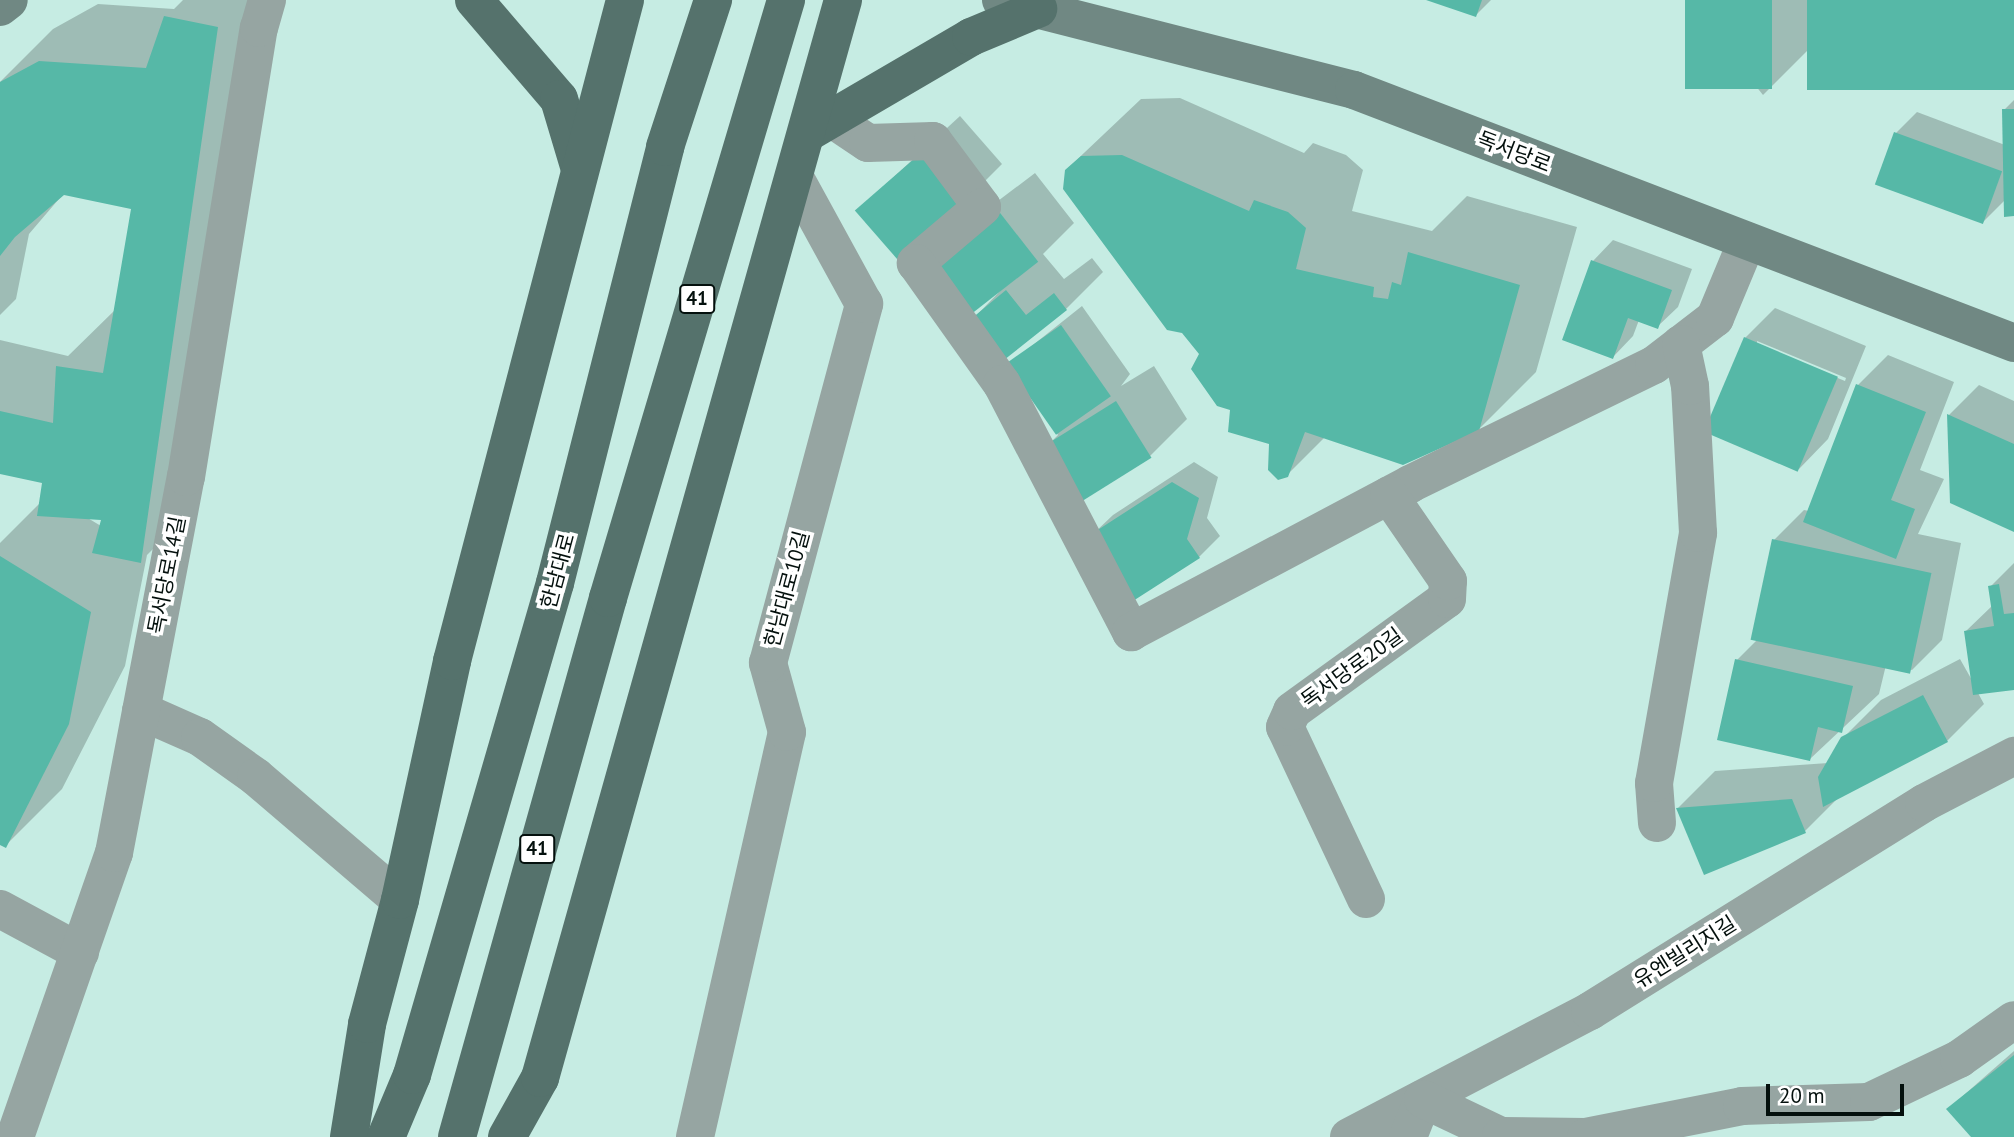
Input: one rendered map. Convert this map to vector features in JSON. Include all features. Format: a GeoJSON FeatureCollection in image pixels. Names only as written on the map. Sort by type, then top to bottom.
{"type":"FeatureCollection","features":[{"type":"Feature","properties":{"kind":"main road"},"geometry":{"type":"LineString","coordinates":[[0,7],[9,0]]}},
{"type":"Feature","properties":{"kind":"main road"},"geometry":{"type":"LineString","coordinates":[[474,0],[559,99],[579,168]]}},
{"type":"Feature","properties":{"kind":"main road"},"geometry":{"type":"LineString","coordinates":[[349,1137],[367,1024],[400,900],[452,661],[625,0]]}},
{"type":"Feature","properties":{"kind":"main road","name":"한남대로"},"geometry":{"type":"LineString","coordinates":[[386,1137],[412,1075],[555,583],[665,147],[713,0]]}},
{"type":"Feature","properties":{"kind":"main road","name":"41"},"geometry":{"type":"LineString","coordinates":[[457,1137],[608,598],[786,0]]}},
{"type":"Feature","properties":{"kind":"main road"},"geometry":{"type":"LineString","coordinates":[[507,1137],[540,1078],[796,180],[819,126],[843,0]]}},
{"type":"Feature","properties":{"kind":"main road","name":"독서당로"},"geometry":{"type":"LineString","coordinates":[[1001,0],[1353,90],[2014,343]]}},
{"type":"Feature","properties":{"kind":"main road"},"geometry":{"type":"LineString","coordinates":[[819,126],[971,37],[1038,9]]}},
{"type":"Feature","properties":{"kind":"street","name":"독서당로14길"},"geometry":{"type":"LineString","coordinates":[[15,1137],[114,853],[228,237],[258,28],[267,0]]}},
{"type":"Feature","properties":{"kind":"street"},"geometry":{"type":"LineString","coordinates":[[819,126],[868,143],[933,141],[982,207],[916,263],[1002,384],[1130,632],[1389,495],[1654,365],[1715,318],[1747,241]]}},
{"type":"Feature","properties":{"kind":"street","name":"한남대로10길"},"geometry":{"type":"LineString","coordinates":[[695,1137],[787,732],[768,663],[864,304],[796,180]]}},
{"type":"Feature","properties":{"kind":"street"},"geometry":{"type":"LineString","coordinates":[[1657,823],[1654,783],[1698,533],[1690,386],[1681,344]]}},
{"type":"Feature","properties":{"kind":"street","name":"독서당로20길"},"geometry":{"type":"LineString","coordinates":[[1366,899],[1285,727],[1292,711],[1447,600],[1448,581],[1389,495]]}},
{"type":"Feature","properties":{"kind":"street"},"geometry":{"type":"LineString","coordinates":[[141,711],[201,737],[256,777],[400,900]]}},
{"type":"Feature","properties":{"kind":"street","name":"유엔빌리지길"},"geometry":{"type":"LineString","coordinates":[[1349,1137],[1590,1011],[1923,803],[2014,756]]}},
{"type":"Feature","properties":{"kind":"street"},"geometry":{"type":"LineString","coordinates":[[0,909],[80,952]]}},
{"type":"Feature","properties":{"kind":"street"},"geometry":{"type":"LineString","coordinates":[[1408,1137],[1423,1099],[1501,1136],[1586,1137],[1742,1106],[1869,1102],[1959,1059],[2014,1020]]}},
{"type":"Feature","properties":{"kind":"building"},"geometry":{"type":"Polygon","coordinates":[[[1426,0],[1482,0],[1476,17],[1426,0]]]}},
{"type":"Feature","properties":{"kind":"building"},"geometry":{"type":"Polygon","coordinates":[[[1685,0],[1772,0],[1772,89],[1685,89],[1685,0]]]}},
{"type":"Feature","properties":{"kind":"building"},"geometry":{"type":"Polygon","coordinates":[[[1807,0],[2014,0],[2014,90],[1807,90],[1807,0]]]}},
{"type":"Feature","properties":{"kind":"building"},"geometry":{"type":"Polygon","coordinates":[[[164,16],[218,27],[141,563],[92,553],[101,520],[37,516],[42,483],[0,474],[0,411],[53,423],[56,366],[103,373],[131,209],[64,195],[15,237],[0,256],[0,82],[39,61],[146,68],[164,16]]]}},
{"type":"Feature","properties":{"kind":"building"},"geometry":{"type":"Polygon","coordinates":[[[2002,109],[2014,109],[2014,216],[2004,217],[2002,109]]]}},
{"type":"Feature","properties":{"kind":"building"},"geometry":{"type":"Polygon","coordinates":[[[1894,132],[2002,171],[1983,224],[1875,185],[1894,132]]]}},
{"type":"Feature","properties":{"kind":"building"},"geometry":{"type":"Polygon","coordinates":[[[922,152],[966,203],[899,261],[855,210],[922,152]]]}},
{"type":"Feature","properties":{"kind":"building"},"geometry":{"type":"Polygon","coordinates":[[[1122,155],[1249,211],[1254,200],[1288,212],[1306,228],[1296,269],[1374,287],[1373,297],[1388,299],[1392,282],[1401,285],[1408,252],[1520,285],[1479,431],[1403,465],[1305,432],[1288,477],[1278,480],[1268,470],[1269,444],[1228,432],[1230,410],[1217,406],[1191,369],[1199,354],[1182,333],[1167,330],[1063,189],[1065,170],[1081,156],[1122,155]]]}},
{"type":"Feature","properties":{"kind":"building"},"geometry":{"type":"Polygon","coordinates":[[[997,209],[1038,262],[968,317],[927,264],[997,209]]]}},
{"type":"Feature","properties":{"kind":"building"},"geometry":{"type":"Polygon","coordinates":[[[1591,260],[1672,290],[1658,329],[1628,318],[1613,359],[1562,340],[1591,260]]]}},
{"type":"Feature","properties":{"kind":"building"},"geometry":{"type":"Polygon","coordinates":[[[1006,290],[1026,315],[1054,293],[1067,310],[1004,360],[971,319],[1006,290]]]}},
{"type":"Feature","properties":{"kind":"building"},"geometry":{"type":"Polygon","coordinates":[[[1061,325],[1111,396],[1056,435],[1006,363],[1061,325]]]}},
{"type":"Feature","properties":{"kind":"building"},"geometry":{"type":"Polygon","coordinates":[[[1744,337],[1838,377],[1798,472],[1704,432],[1744,337]]]}},
{"type":"Feature","properties":{"kind":"building"},"geometry":{"type":"Polygon","coordinates":[[[1856,384],[1926,412],[1891,500],[1915,509],[1896,559],[1803,522],[1856,384]]]}},
{"type":"Feature","properties":{"kind":"building"},"geometry":{"type":"Polygon","coordinates":[[[1116,401],[1152,458],[1081,502],[1046,445],[1116,401]]]}},
{"type":"Feature","properties":{"kind":"building"},"geometry":{"type":"Polygon","coordinates":[[[1947,414],[2014,444],[2014,532],[1950,503],[1947,414]]]}},
{"type":"Feature","properties":{"kind":"building"},"geometry":{"type":"Polygon","coordinates":[[[1172,482],[1199,498],[1187,539],[1200,558],[1133,601],[1090,535],[1172,482]]]}},
{"type":"Feature","properties":{"kind":"building"},"geometry":{"type":"Polygon","coordinates":[[[1772,539],[1931,573],[1910,674],[1751,640],[1772,539]]]}},
{"type":"Feature","properties":{"kind":"building"},"geometry":{"type":"Polygon","coordinates":[[[0,556],[91,612],[69,724],[6,848],[0,845],[0,556]]]}},
{"type":"Feature","properties":{"kind":"building"},"geometry":{"type":"Polygon","coordinates":[[[1999,584],[2004,614],[2014,613],[2014,690],[1973,695],[1964,631],[1994,626],[1988,586],[1999,584]]]}},
{"type":"Feature","properties":{"kind":"building"},"geometry":{"type":"Polygon","coordinates":[[[1735,659],[1853,686],[1842,733],[1818,727],[1810,761],[1717,740],[1735,659]]]}},
{"type":"Feature","properties":{"kind":"building"},"geometry":{"type":"Polygon","coordinates":[[[1923,695],[1948,742],[1823,807],[1818,777],[1841,737],[1923,695]]]}},
{"type":"Feature","properties":{"kind":"building"},"geometry":{"type":"Polygon","coordinates":[[[1792,799],[1806,833],[1704,875],[1676,808],[1792,799]]]}},
{"type":"Feature","properties":{"kind":"building"},"geometry":{"type":"Polygon","coordinates":[[[2014,1055],[2014,1137],[1971,1137],[1946,1109],[2014,1055]]]}}]}
